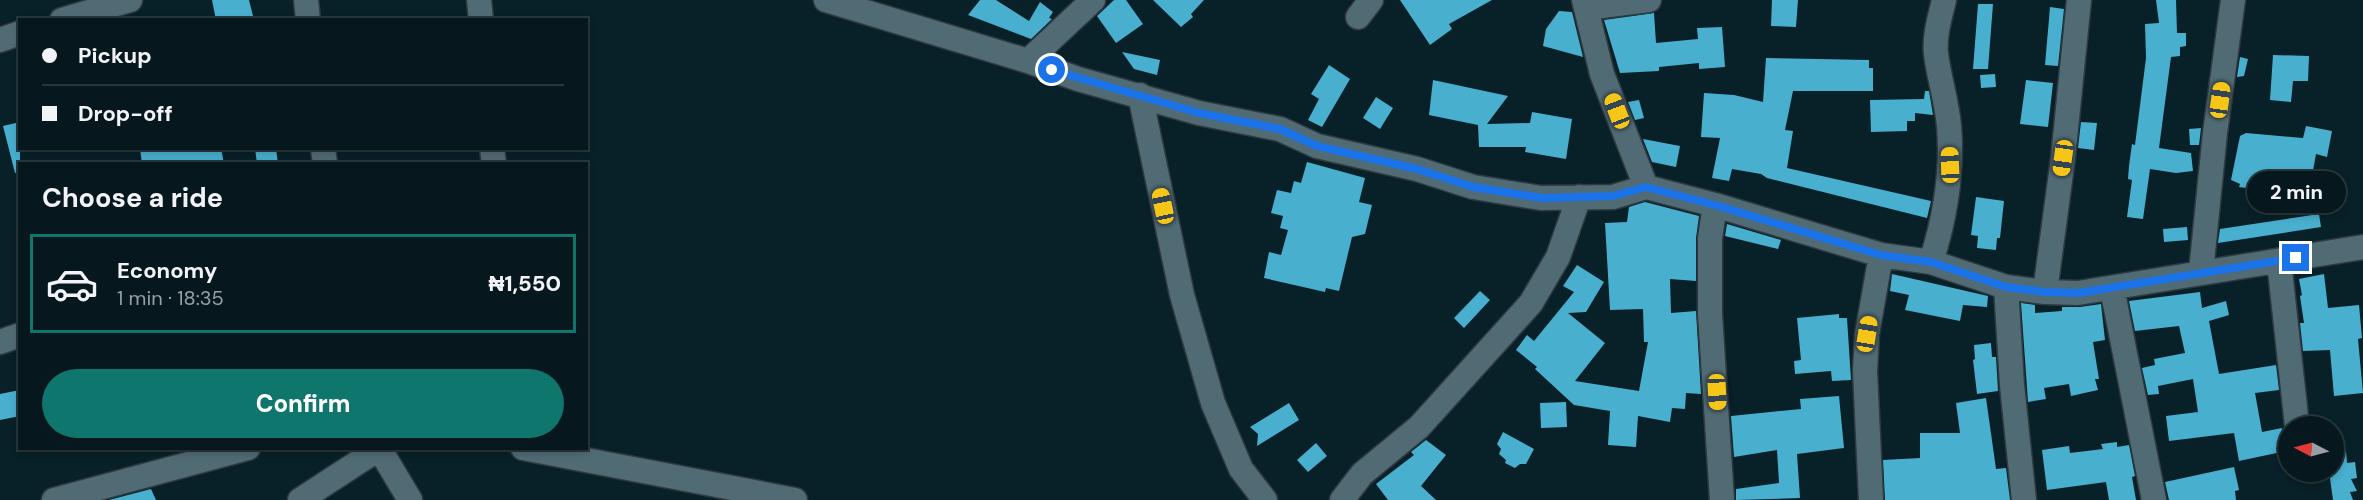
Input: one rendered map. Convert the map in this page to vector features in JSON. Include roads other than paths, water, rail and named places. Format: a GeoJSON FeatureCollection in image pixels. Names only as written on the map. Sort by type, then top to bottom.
{"type":"FeatureCollection","features":[{"type":"Feature","properties":{"kind":"street"},"geometry":{"type":"LineString","coordinates":[[70,18],[130,0]]}},
{"type":"Feature","properties":{"kind":"street"},"geometry":{"type":"LineString","coordinates":[[306,0],[308,18]]}},
{"type":"Feature","properties":{"kind":"street"},"geometry":{"type":"LineString","coordinates":[[479,0],[481,18]]}},
{"type":"Feature","properties":{"kind":"street"},"geometry":{"type":"LineString","coordinates":[[826,0],[1028,61],[1078,79],[1199,113],[1280,129],[1317,146],[1417,169],[1473,187],[1542,198],[1613,196],[1646,187],[1715,205],[1881,255],[1931,262],[2006,287],[2078,293],[2363,248]]}},
{"type":"Feature","properties":{"kind":"street"},"geometry":{"type":"LineString","coordinates":[[1028,61],[1093,0]]}},
{"type":"Feature","properties":{"kind":"street"},"geometry":{"type":"LineString","coordinates":[[1646,187],[1602,74],[1585,4],[1649,0]]}},
{"type":"Feature","properties":{"kind":"street"},"geometry":{"type":"LineString","coordinates":[[1931,262],[1940,235],[1950,165],[1949,124],[1935,52],[1936,35],[1944,0]]}},
{"type":"Feature","properties":{"kind":"street"},"geometry":{"type":"LineString","coordinates":[[2045,292],[2063,158],[2079,0]]}},
{"type":"Feature","properties":{"kind":"street"},"geometry":{"type":"LineString","coordinates":[[2201,272],[2215,133],[2233,0]]}},
{"type":"Feature","properties":{"kind":"street"},"geometry":{"type":"LineString","coordinates":[[0,40],[18,34]]}},
{"type":"Feature","properties":{"kind":"street"},"geometry":{"type":"LineString","coordinates":[[1140,95],[1182,295],[1213,404],[1241,469],[1265,500]]}},
{"type":"Feature","properties":{"kind":"street"},"geometry":{"type":"LineString","coordinates":[[1342,500],[1362,474],[1419,427],[1531,303],[1558,257],[1579,197]]}},
{"type":"Feature","properties":{"kind":"street"},"geometry":{"type":"LineString","coordinates":[[1715,205],[1710,238],[1710,314],[1722,500]]}},
{"type":"Feature","properties":{"kind":"street"},"geometry":{"type":"LineString","coordinates":[[1871,500],[1865,371],[1867,334],[1881,255]]}},
{"type":"Feature","properties":{"kind":"street"},"geometry":{"type":"LineString","coordinates":[[2279,261],[2295,416]]}},
{"type":"Feature","properties":{"kind":"street"},"geometry":{"type":"LineString","coordinates":[[2006,287],[2012,385],[2024,500]]}},
{"type":"Feature","properties":{"kind":"street"},"geometry":{"type":"LineString","coordinates":[[2112,288],[2154,500]]}},
{"type":"Feature","properties":{"kind":"street"},"geometry":{"type":"LineString","coordinates":[[0,342],[18,336]]}},
{"type":"Feature","properties":{"kind":"street"},"geometry":{"type":"LineString","coordinates":[[54,500],[241,450]]}},
{"type":"Feature","properties":{"kind":"street"},"geometry":{"type":"LineString","coordinates":[[300,500],[377,450]]}},
{"type":"Feature","properties":{"kind":"street"},"geometry":{"type":"LineString","coordinates":[[380,450],[410,500]]}},
{"type":"Feature","properties":{"kind":"street"},"geometry":{"type":"LineString","coordinates":[[538,450],[795,500]]}}]}
